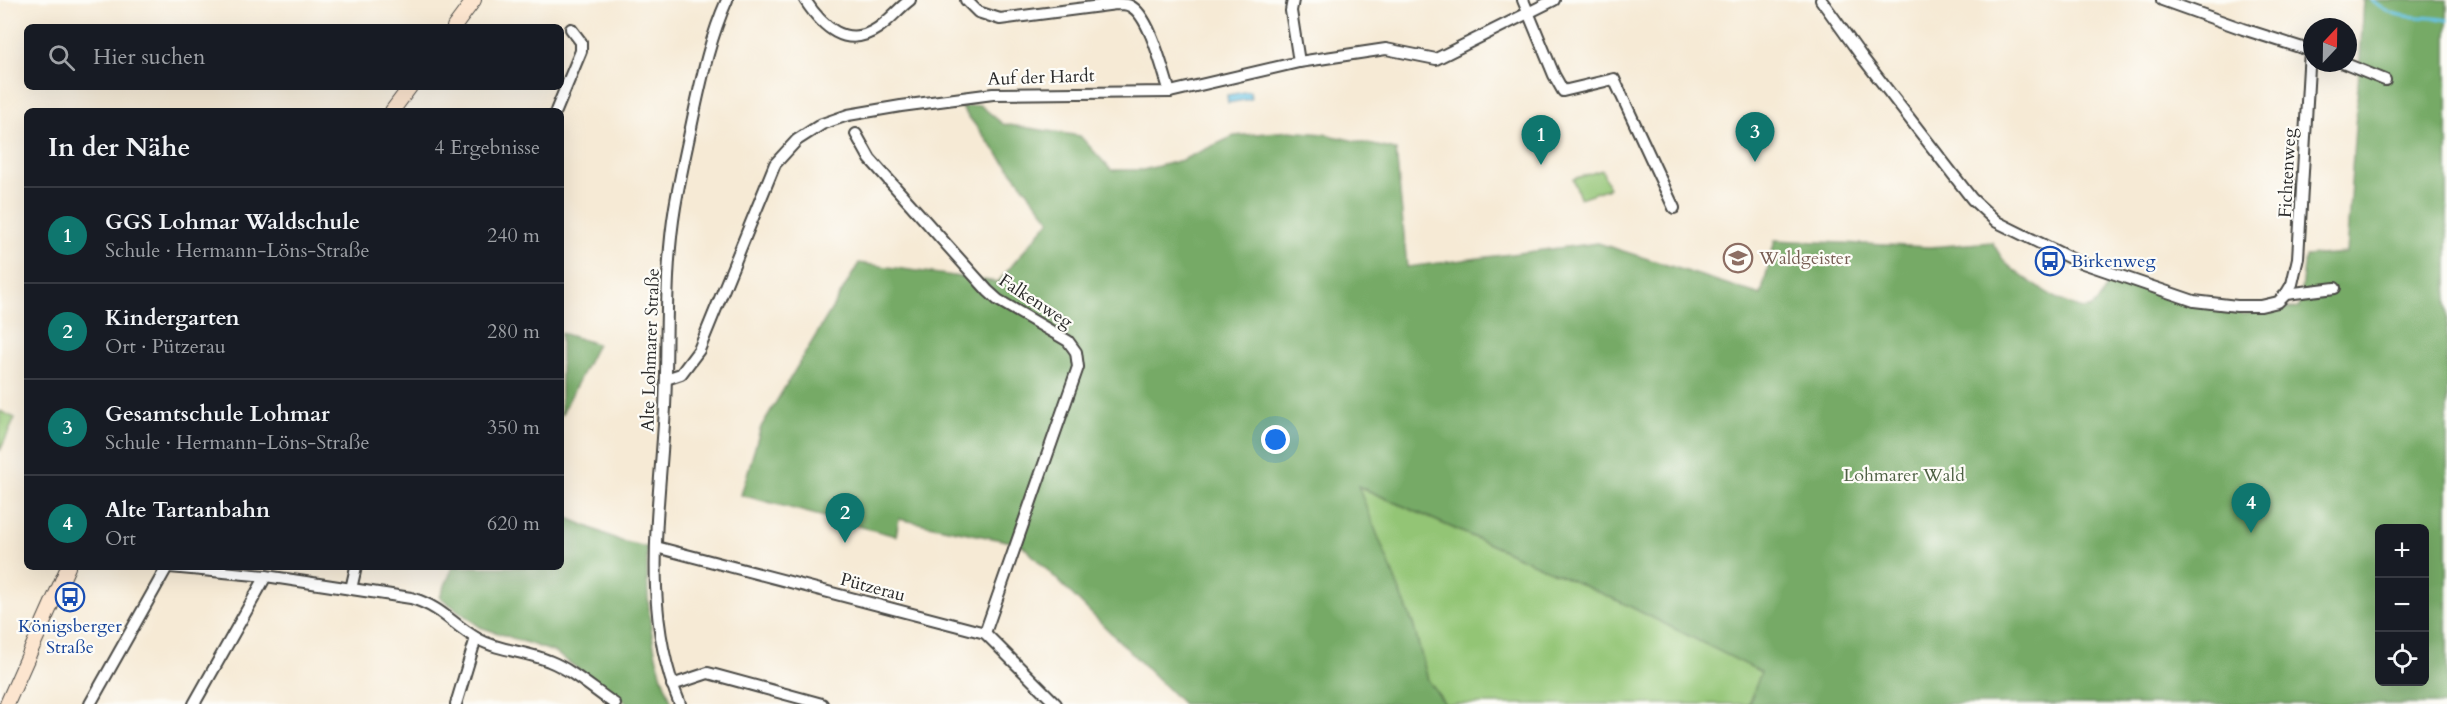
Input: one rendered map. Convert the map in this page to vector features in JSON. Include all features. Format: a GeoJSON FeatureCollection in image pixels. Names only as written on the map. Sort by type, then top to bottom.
{"type":"FeatureCollection","features":[{"type":"Feature","properties":{"kind":"main road"},"geometry":{"type":"LineString","coordinates":[[456,24],[474,0]]}},
{"type":"Feature","properties":{"kind":"main road"},"geometry":{"type":"LineString","coordinates":[[394,108],[408,90]]}},
{"type":"Feature","properties":{"kind":"main road"},"geometry":{"type":"LineString","coordinates":[[7,704],[67,570]]}},
{"type":"Feature","properties":{"kind":"street","name":"Alte Lohmarer Straße"},"geometry":{"type":"LineString","coordinates":[[680,704],[666,668],[656,608],[656,547],[666,380],[668,280],[675,208],[706,58],[727,0]]}},
{"type":"Feature","properties":{"kind":"street"},"geometry":{"type":"LineString","coordinates":[[805,0],[821,23],[835,33],[851,36],[864,35],[878,28],[910,0]]}},
{"type":"Feature","properties":{"kind":"street"},"geometry":{"type":"LineString","coordinates":[[966,0],[978,12],[1000,19],[1116,4],[1130,5],[1139,13],[1154,42],[1170,92]]}},
{"type":"Feature","properties":{"kind":"street"},"geometry":{"type":"LineString","coordinates":[[1293,0],[1291,11],[1299,62]]}},
{"type":"Feature","properties":{"kind":"street"},"geometry":{"type":"LineString","coordinates":[[1523,0],[1554,75],[1563,91],[1614,79],[1674,208]]}},
{"type":"Feature","properties":{"kind":"street","name":"Auf der Hardt"},"geometry":{"type":"LineString","coordinates":[[666,380],[681,374],[699,350],[775,164],[796,140],[822,124],[848,115],[993,94],[1170,92],[1299,62],[1386,49],[1436,59],[1554,0]]}},
{"type":"Feature","properties":{"kind":"street"},"geometry":{"type":"LineString","coordinates":[[1821,0],[1972,199],[1997,222],[2074,260],[2194,301],[2261,306],[2278,302],[2286,294],[2335,288]]}},
{"type":"Feature","properties":{"kind":"street"},"geometry":{"type":"LineString","coordinates":[[2162,0],[2243,30],[2303,49]]}},
{"type":"Feature","properties":{"kind":"street"},"geometry":{"type":"LineString","coordinates":[[557,108],[580,51],[581,42],[571,28]]}},
{"type":"Feature","properties":{"kind":"street"},"geometry":{"type":"LineString","coordinates":[[2357,69],[2385,80]]}},
{"type":"Feature","properties":{"kind":"street","name":"Fichtenweg"},"geometry":{"type":"LineString","coordinates":[[2286,294],[2292,284],[2298,258],[2310,72]]}},
{"type":"Feature","properties":{"kind":"street","name":"Falkenweg"},"geometry":{"type":"LineString","coordinates":[[856,134],[870,159],[988,291],[998,300],[1068,341],[1076,352],[1077,367],[985,633]]}},
{"type":"Feature","properties":{"kind":"street","name":"Pützerau"},"geometry":{"type":"LineString","coordinates":[[656,547],[985,633]]}},
{"type":"Feature","properties":{"kind":"street"},"geometry":{"type":"LineString","coordinates":[[90,704],[167,570]]}},
{"type":"Feature","properties":{"kind":"street"},"geometry":{"type":"LineString","coordinates":[[201,570],[266,576],[426,603],[439,609],[476,638],[489,645],[551,662],[615,704]]}},
{"type":"Feature","properties":{"kind":"street"},"geometry":{"type":"LineString","coordinates":[[351,589],[355,570]]}},
{"type":"Feature","properties":{"kind":"street"},"geometry":{"type":"LineString","coordinates":[[194,704],[266,576]]}},
{"type":"Feature","properties":{"kind":"street"},"geometry":{"type":"LineString","coordinates":[[985,633],[1056,704]]}},
{"type":"Feature","properties":{"kind":"street"},"geometry":{"type":"LineString","coordinates":[[456,704],[476,638]]}},
{"type":"Feature","properties":{"kind":"street"},"geometry":{"type":"LineString","coordinates":[[672,685],[708,673],[822,704]]}},
{"type":"Feature","properties":{"kind":"green space","name":"Lohmarer Wald"},"geometry":{"type":"Polygon","coordinates":[[[2362,0],[2447,0],[2447,704],[1749,704],[1761,672],[1623,603],[1358,486],[1413,624],[1428,680],[1445,704],[1183,704],[1021,544],[899,519],[896,536],[741,495],[761,427],[859,263],[998,282],[1050,220],[961,107],[980,105],[1003,124],[1080,136],[1111,170],[1143,170],[1182,160],[1234,136],[1289,131],[1324,134],[1396,150],[1407,267],[1598,243],[1761,295],[1775,240],[1930,247],[1992,242],[2001,257],[2014,270],[2060,300],[2082,308],[2089,308],[2097,302],[2110,277],[2168,299],[2243,314],[2299,307],[2305,256],[2346,253],[2364,1],[2362,0]]]}},
{"type":"Feature","properties":{"kind":"green space"},"geometry":{"type":"Polygon","coordinates":[[[1602,170],[1609,188],[1580,198],[1573,179],[1602,170]]]}},
{"type":"Feature","properties":{"kind":"green space"},"geometry":{"type":"Polygon","coordinates":[[[564,334],[597,344],[564,410],[564,334]]]}},
{"type":"Feature","properties":{"kind":"green space"},"geometry":{"type":"Polygon","coordinates":[[[0,411],[15,418],[0,451],[0,411]]]}},
{"type":"Feature","properties":{"kind":"green space"},"geometry":{"type":"Polygon","coordinates":[[[1357,486],[1623,603],[1762,672],[1749,704],[1445,704],[1428,680],[1413,624],[1357,486]]]}},
{"type":"Feature","properties":{"kind":"green space"},"geometry":{"type":"Polygon","coordinates":[[[564,516],[621,541],[647,547],[648,595],[653,643],[672,704],[628,704],[554,652],[480,627],[440,597],[452,570],[564,570],[564,516]]]}},
{"type":"Feature","properties":{"kind":"water"},"geometry":{"type":"Polygon","coordinates":[[[1250,91],[1251,99],[1228,103],[1227,95],[1250,91]]]}},
{"type":"Feature","properties":{"kind":"waterway"},"geometry":{"type":"LineString","coordinates":[[2372,0],[2399,15],[2447,20]]}},
{"type":"Feature","properties":{"kind":"place","name":"Gesamtschule Lohmar"},"geometry":{"type":"Point","coordinates":[1755,162]}},
{"type":"Feature","properties":{"kind":"place","name":"GGS Lohmar Waldschule"},"geometry":{"type":"Point","coordinates":[1541,165]}},
{"type":"Feature","properties":{"kind":"place","name":"Waldgeister"},"geometry":{"type":"Point","coordinates":[1738,258]}},
{"type":"Feature","properties":{"kind":"place","name":"Birkenweg"},"geometry":{"type":"Point","coordinates":[2050,261]}},
{"type":"Feature","properties":{"kind":"place","name":"Alte Tartanbahn"},"geometry":{"type":"Point","coordinates":[2251,533]}},
{"type":"Feature","properties":{"kind":"place","name":"Kindergarten"},"geometry":{"type":"Point","coordinates":[845,543]}},
{"type":"Feature","properties":{"kind":"place","name":"Königsberger Straße"},"geometry":{"type":"Point","coordinates":[70,597]}}]}
